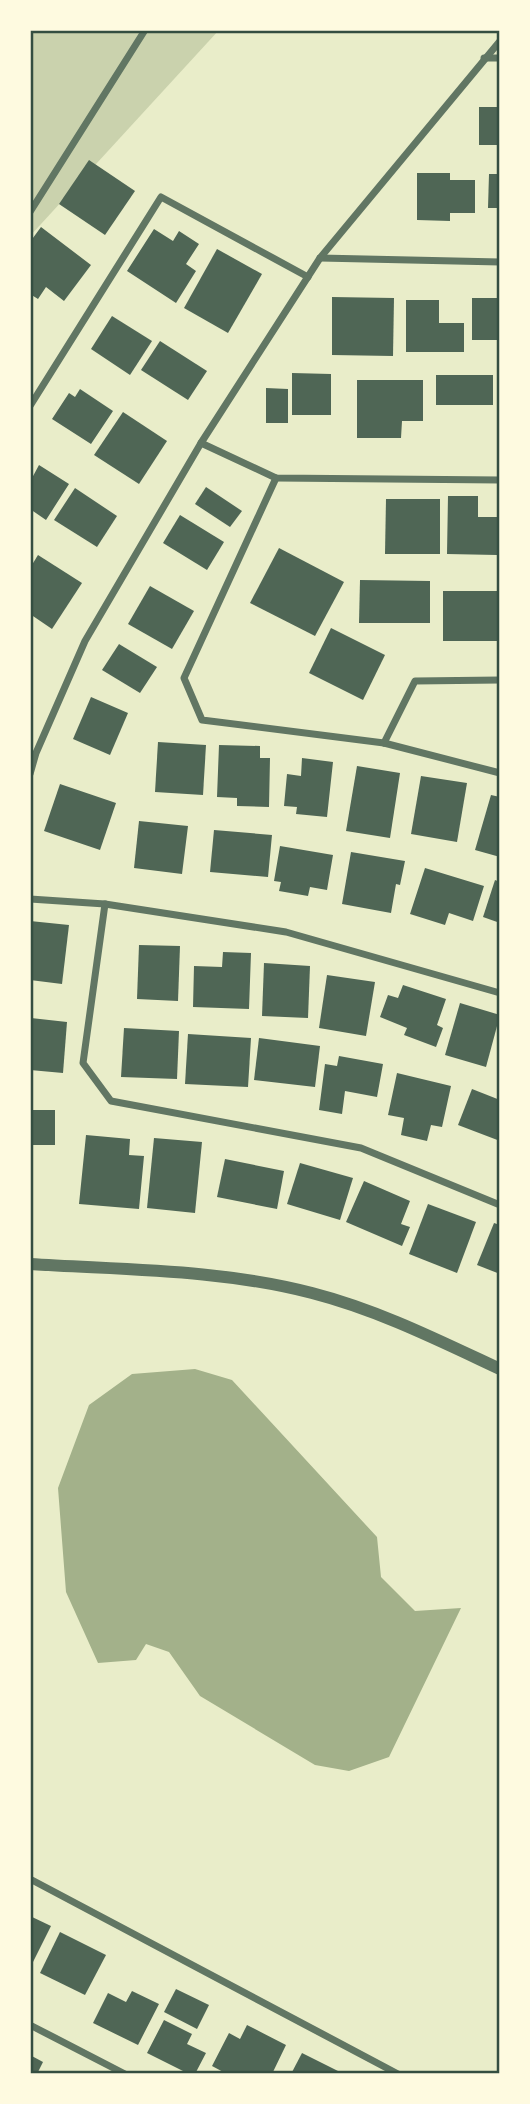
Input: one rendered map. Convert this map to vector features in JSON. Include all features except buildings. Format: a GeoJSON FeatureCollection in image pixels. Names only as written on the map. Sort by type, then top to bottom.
{"type":"FeatureCollection","features":[{"type":"Feature","properties":{"kind":"street"},"geometry":{"type":"LineString","coordinates":[[30,212],[145,30]]}},
{"type":"Feature","properties":{"kind":"street"},"geometry":{"type":"LineString","coordinates":[[30,774],[36,753],[85,641],[201,443],[308,276],[500,41]]}},
{"type":"Feature","properties":{"kind":"street"},"geometry":{"type":"LineString","coordinates":[[484,58],[500,58]]}},
{"type":"Feature","properties":{"kind":"street"},"geometry":{"type":"LineString","coordinates":[[30,406],[160,197],[308,276]]}},
{"type":"Feature","properties":{"kind":"street"},"geometry":{"type":"LineString","coordinates":[[320,258],[500,262]]}},
{"type":"Feature","properties":{"kind":"street"},"geometry":{"type":"LineString","coordinates":[[201,443],[276,478],[500,480]]}},
{"type":"Feature","properties":{"kind":"street"},"geometry":{"type":"LineString","coordinates":[[276,478],[184,678],[202,720],[384,743],[500,773]]}},
{"type":"Feature","properties":{"kind":"street"},"geometry":{"type":"LineString","coordinates":[[384,743],[415,681],[500,680]]}},
{"type":"Feature","properties":{"kind":"street"},"geometry":{"type":"LineString","coordinates":[[30,899],[105,904],[286,932],[500,993]]}},
{"type":"Feature","properties":{"kind":"street"},"geometry":{"type":"LineString","coordinates":[[105,904],[83,1063],[111,1101],[361,1148],[500,1205]]}},
{"type":"Feature","properties":{"kind":"street"},"geometry":{"type":"LineString","coordinates":[[30,1264],[160,1270],[237,1279],[311,1293],[391,1318],[500,1369]]}},
{"type":"Feature","properties":{"kind":"street"},"geometry":{"type":"LineString","coordinates":[[30,1879],[398,2074]]}},
{"type":"Feature","properties":{"kind":"street"},"geometry":{"type":"LineString","coordinates":[[30,2025],[125,2074]]}},
{"type":"Feature","properties":{"kind":"shaded area"},"geometry":{"type":"Polygon","coordinates":[[[30,30],[219,30],[30,236],[30,30]]]}},
{"type":"Feature","properties":{"kind":"shaded area"},"geometry":{"type":"Polygon","coordinates":[[[195,1369],[232,1380],[377,1537],[381,1577],[415,1611],[461,1608],[389,1757],[349,1771],[315,1765],[200,1696],[169,1652],[146,1644],[136,1660],[98,1663],[66,1592],[58,1488],[89,1405],[132,1374],[195,1369]]]}}]}
